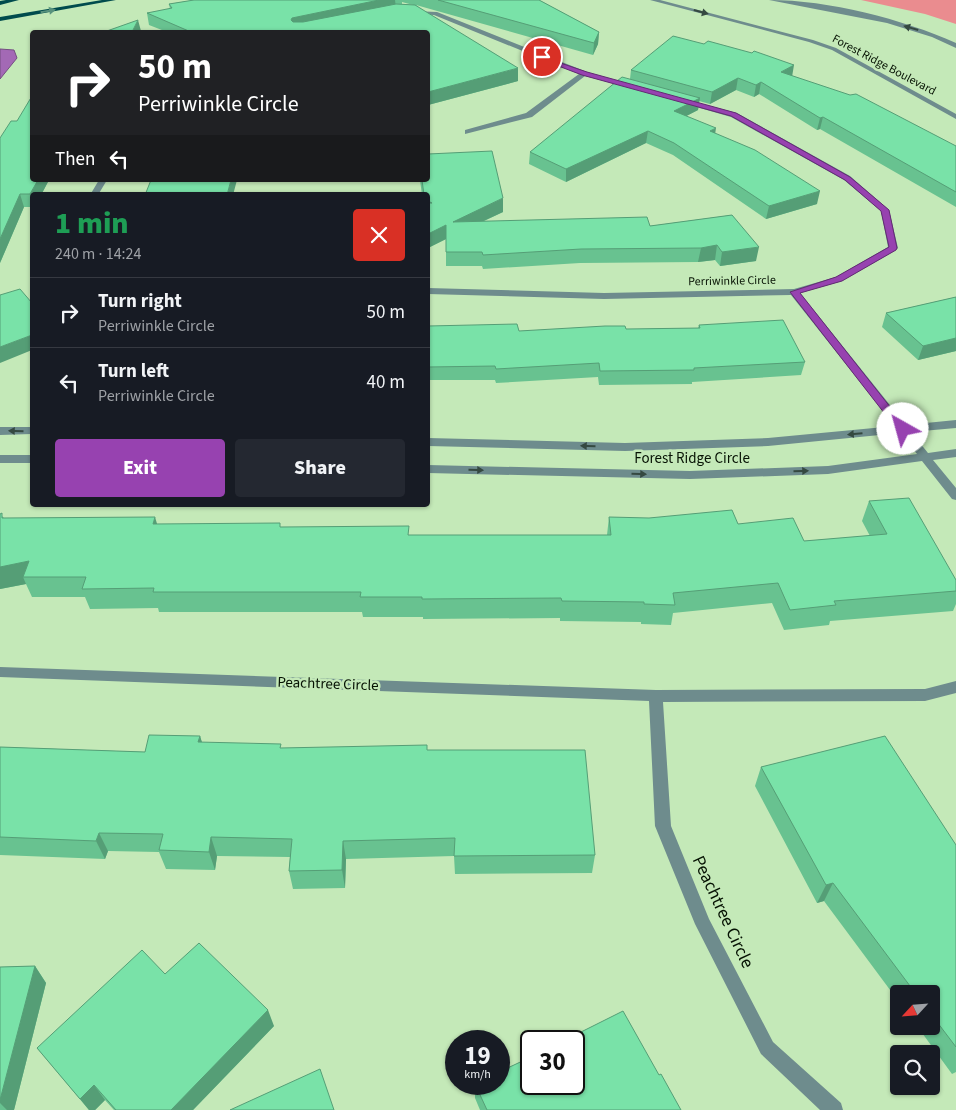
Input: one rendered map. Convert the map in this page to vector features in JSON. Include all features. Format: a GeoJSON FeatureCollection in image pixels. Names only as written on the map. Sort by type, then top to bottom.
{"type":"FeatureCollection","features":[{"type":"Feature","properties":{"kind":"main road"},"geometry":{"type":"LineString","coordinates":[[0,3],[16,0]]}},
{"type":"Feature","properties":{"kind":"main road"},"geometry":{"type":"LineString","coordinates":[[0,19],[113,0]]}},
{"type":"Feature","properties":{"kind":"street","name":"Forest Ridge Boulevard"},"geometry":{"type":"LineString","coordinates":[[653,0],[811,41],[834,49],[956,117]]}},
{"type":"Feature","properties":{"kind":"street","name":"Forest Ridge Boulevard"},"geometry":{"type":"LineString","coordinates":[[772,0],[842,10],[887,21],[932,34],[956,46]]}},
{"type":"Feature","properties":{"kind":"street"},"geometry":{"type":"LineString","coordinates":[[406,12],[435,13],[584,74],[636,88]]}},
{"type":"Feature","properties":{"kind":"street"},"geometry":{"type":"LineString","coordinates":[[468,132],[528,115],[584,74]]}},
{"type":"Feature","properties":{"kind":"street","name":"Perriwinkle Circle"},"geometry":{"type":"LineString","coordinates":[[430,291],[604,296],[794,292],[839,279],[893,248],[885,210],[847,178],[734,115],[672,97]]}},
{"type":"Feature","properties":{"kind":"street"},"geometry":{"type":"LineString","coordinates":[[794,292],[956,496]]}},
{"type":"Feature","properties":{"kind":"street","name":"Forest Ridge Circle"},"geometry":{"type":"LineString","coordinates":[[430,442],[635,447],[768,442],[956,424]]}},
{"type":"Feature","properties":{"kind":"street"},"geometry":{"type":"LineString","coordinates":[[0,431],[30,432]]}},
{"type":"Feature","properties":{"kind":"street","name":"Forest Ridge Circle"},"geometry":{"type":"LineString","coordinates":[[430,469],[690,476],[828,470],[956,453]]}},
{"type":"Feature","properties":{"kind":"street"},"geometry":{"type":"LineString","coordinates":[[0,459],[30,459]]}},
{"type":"Feature","properties":{"kind":"street","name":"Peachtree Circle"},"geometry":{"type":"LineString","coordinates":[[0,672],[656,696],[925,695],[956,687]]}},
{"type":"Feature","properties":{"kind":"street","name":"Peachtree Circle"},"geometry":{"type":"LineString","coordinates":[[656,696],[664,826],[703,924],[767,1048],[834,1110]]}},
{"type":"Feature","properties":{"kind":"shaded area"},"geometry":{"type":"Polygon","coordinates":[[[861,0],[956,0],[956,24],[925,14],[861,0]]]}},
{"type":"Feature","properties":{"kind":"shaded area"},"geometry":{"type":"Polygon","coordinates":[[[0,49],[14,50],[17,58],[0,79],[0,49]]]}},
{"type":"Feature","properties":{"kind":"building"},"geometry":{"type":"Polygon","coordinates":[[[194,0],[379,0],[292,18],[293,22],[303,22],[396,4],[415,5],[518,68],[430,91],[430,30],[186,30],[147,13],[172,8],[169,4],[194,0]]]}},
{"type":"Feature","properties":{"kind":"building"},"geometry":{"type":"Polygon","coordinates":[[[438,0],[539,0],[599,32],[594,43],[438,0]]]}},
{"type":"Feature","properties":{"kind":"building"},"geometry":{"type":"Polygon","coordinates":[[[138,20],[133,30],[110,30],[138,20]]]}},
{"type":"Feature","properties":{"kind":"building"},"geometry":{"type":"Polygon","coordinates":[[[673,36],[704,44],[708,41],[752,53],[754,51],[794,65],[781,72],[850,95],[856,94],[956,146],[956,192],[823,117],[820,118],[761,82],[756,85],[738,78],[712,92],[631,70],[673,36]]]}},
{"type":"Feature","properties":{"kind":"building"},"geometry":{"type":"Polygon","coordinates":[[[622,77],[700,98],[674,111],[716,128],[710,131],[755,150],[820,191],[769,206],[674,143],[648,131],[566,169],[530,152],[622,77]]]}},
{"type":"Feature","properties":{"kind":"building"},"geometry":{"type":"Polygon","coordinates":[[[30,99],[30,182],[37,182],[30,194],[20,194],[0,239],[0,138],[11,121],[17,121],[30,99]]]}},
{"type":"Feature","properties":{"kind":"building"},"geometry":{"type":"Polygon","coordinates":[[[492,151],[503,198],[453,222],[647,217],[650,226],[732,215],[759,247],[722,252],[717,245],[701,248],[581,249],[483,255],[482,252],[446,252],[446,225],[430,233],[430,203],[432,203],[430,202],[430,192],[424,192],[422,182],[430,182],[430,154],[492,151]]]}},
{"type":"Feature","properties":{"kind":"building"},"geometry":{"type":"Polygon","coordinates":[[[150,182],[230,182],[228,192],[146,192],[150,182]]]}},
{"type":"Feature","properties":{"kind":"building"},"geometry":{"type":"Polygon","coordinates":[[[20,289],[30,301],[30,336],[0,347],[0,295],[20,289]]]}},
{"type":"Feature","properties":{"kind":"building"},"geometry":{"type":"Polygon","coordinates":[[[956,297],[956,338],[923,346],[886,313],[956,297]]]}},
{"type":"Feature","properties":{"kind":"building"},"geometry":{"type":"Polygon","coordinates":[[[783,320],[805,362],[694,368],[694,370],[600,371],[599,363],[496,369],[495,366],[430,367],[430,326],[517,324],[519,331],[605,326],[625,326],[626,329],[700,328],[699,325],[783,320]]]}},
{"type":"Feature","properties":{"kind":"building"},"geometry":{"type":"Polygon","coordinates":[[[909,498],[956,580],[956,591],[834,601],[836,605],[790,610],[778,583],[673,593],[675,605],[644,604],[644,602],[562,601],[561,598],[422,599],[422,597],[360,597],[361,592],[153,592],[154,588],[82,589],[86,577],[23,577],[29,561],[0,567],[0,514],[2,513],[2,518],[155,517],[153,524],[280,523],[280,527],[409,526],[408,535],[611,535],[609,517],[649,518],[732,510],[738,524],[793,518],[804,541],[887,534],[869,501],[909,498]]]}},
{"type":"Feature","properties":{"kind":"building"},"geometry":{"type":"Polygon","coordinates":[[[149,735],[200,736],[198,742],[281,744],[280,748],[427,745],[427,750],[585,750],[595,855],[454,856],[455,838],[343,841],[342,870],[289,871],[292,839],[211,837],[209,852],[159,850],[163,834],[99,833],[96,841],[0,837],[0,747],[145,752],[149,735]]]}},
{"type":"Feature","properties":{"kind":"building"},"geometry":{"type":"Polygon","coordinates":[[[885,736],[956,845],[956,1047],[940,1026],[940,985],[909,985],[833,883],[826,885],[761,767],[885,736]]]}},
{"type":"Feature","properties":{"kind":"building"},"geometry":{"type":"Polygon","coordinates":[[[199,943],[268,1010],[171,1110],[116,1110],[94,1085],[80,1099],[37,1048],[142,950],[165,974],[199,943]]]}},
{"type":"Feature","properties":{"kind":"building"},"geometry":{"type":"Polygon","coordinates":[[[35,966],[0,1100],[0,967],[35,966]]]}},
{"type":"Feature","properties":{"kind":"building"},"geometry":{"type":"Polygon","coordinates":[[[623,1011],[681,1110],[487,1110],[480,1095],[510,1095],[510,1067],[520,1062],[520,1095],[585,1095],[585,1030],[623,1011]]]}},
{"type":"Feature","properties":{"kind":"building"},"geometry":{"type":"Polygon","coordinates":[[[320,1069],[334,1110],[230,1110],[320,1069]]]}},
{"type":"Feature","properties":{"kind":"route"},"geometry":{"type":"LineString","coordinates":[[542,57],[584,74],[734,115],[847,178],[885,210],[893,248],[839,279],[794,292],[903,429]]}}]}
